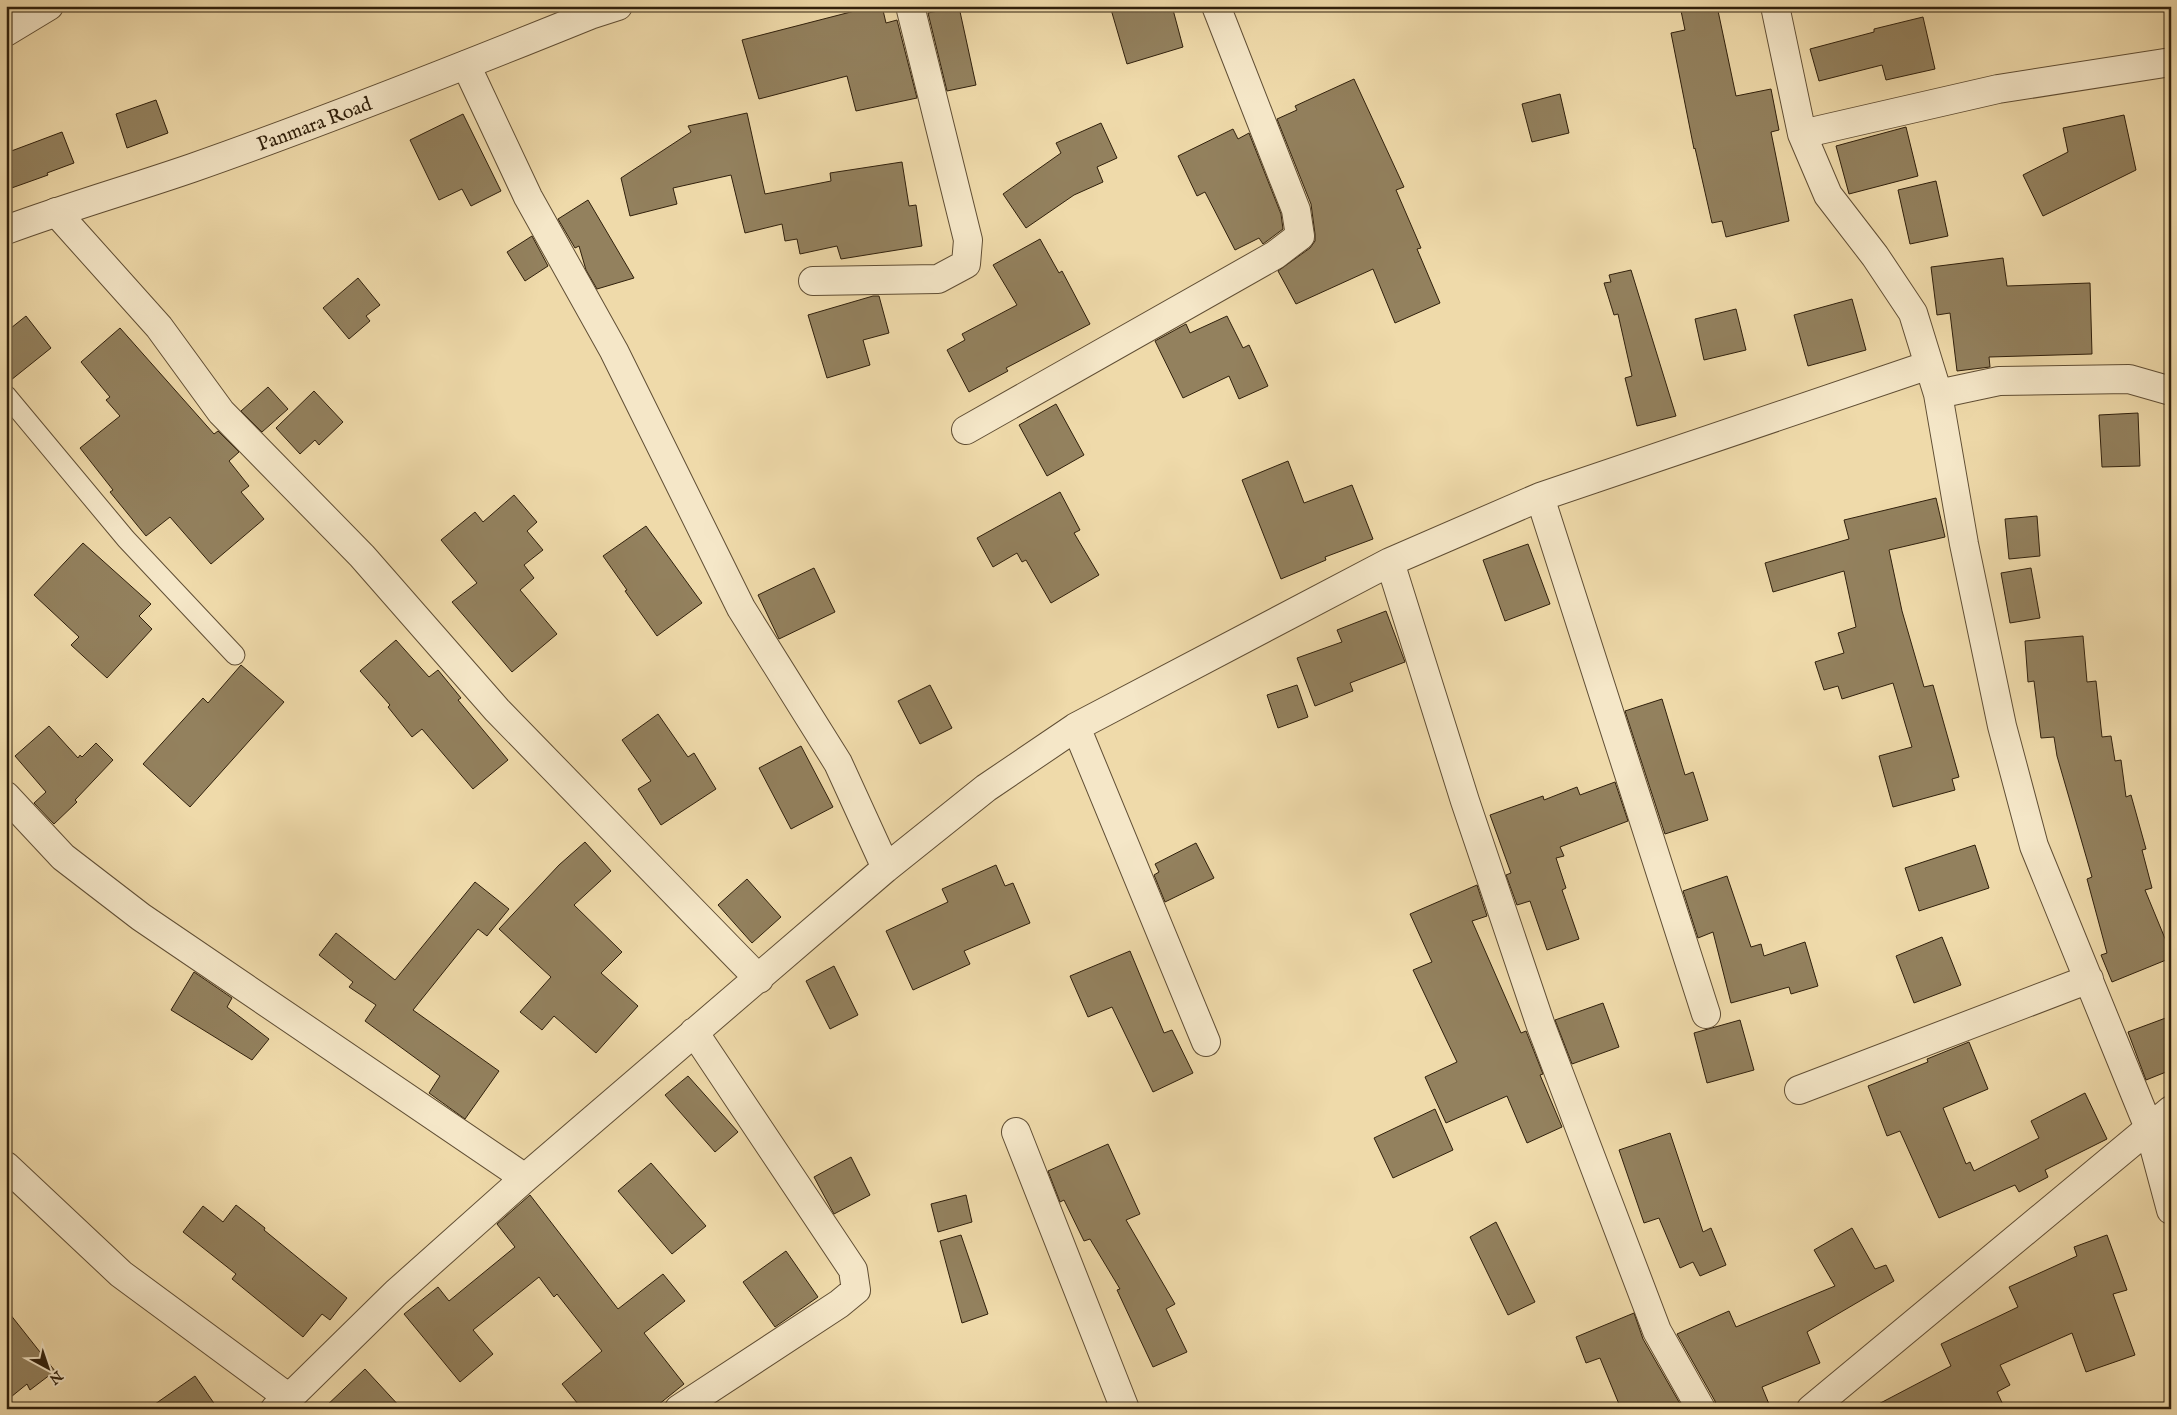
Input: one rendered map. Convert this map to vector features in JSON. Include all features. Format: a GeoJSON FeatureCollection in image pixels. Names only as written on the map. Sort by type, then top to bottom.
{"type":"FeatureCollection","features":[{"type":"Feature","properties":{"kind":"street"},"geometry":{"type":"LineString","coordinates":[[6,32],[49,6]]}},
{"type":"Feature","properties":{"kind":"street","name":"Panmara Road"},"geometry":{"type":"LineString","coordinates":[[6,230],[191,168],[466,65],[590,15],[618,6]]}},
{"type":"Feature","properties":{"kind":"street"},"geometry":{"type":"LineString","coordinates":[[812,281],[938,279],[966,264],[968,240],[910,6]]}},
{"type":"Feature","properties":{"kind":"street"},"geometry":{"type":"LineString","coordinates":[[966,430],[1275,254],[1300,236],[1296,210],[1216,6]]}},
{"type":"Feature","properties":{"kind":"street"},"geometry":{"type":"LineString","coordinates":[[1775,6],[1802,134],[1828,195],[1875,256],[1914,313],[1938,394],[1964,544],[2002,726],[2034,846],[2149,1128],[2171,1210]]}},
{"type":"Feature","properties":{"kind":"street"},"geometry":{"type":"LineString","coordinates":[[1802,134],[1998,89],[2171,62]]}},
{"type":"Feature","properties":{"kind":"street"},"geometry":{"type":"LineString","coordinates":[[466,65],[528,197],[614,351],[741,608],[838,763],[886,868]]}},
{"type":"Feature","properties":{"kind":"street"},"geometry":{"type":"LineString","coordinates":[[56,212],[159,327],[221,412],[362,556],[497,710],[759,979]]}},
{"type":"Feature","properties":{"kind":"street"},"geometry":{"type":"LineString","coordinates":[[6,1166],[121,1274],[282,1403],[396,1293],[525,1178],[886,868],[986,788],[1076,727],[1390,562],[1540,497],[1929,366]]}},
{"type":"Feature","properties":{"kind":"street"},"geometry":{"type":"LineString","coordinates":[[1938,394],[1999,381],[2130,378],[2171,391]]}},
{"type":"Feature","properties":{"kind":"street"},"geometry":{"type":"LineString","coordinates":[[1540,497],[1706,1014]]}},
{"type":"Feature","properties":{"kind":"street"},"geometry":{"type":"LineString","coordinates":[[1390,562],[1465,801],[1541,1026],[1657,1332],[1701,1409]]}},
{"type":"Feature","properties":{"kind":"street"},"geometry":{"type":"LineString","coordinates":[[1076,727],[1206,1042]]}},
{"type":"Feature","properties":{"kind":"street"},"geometry":{"type":"LineString","coordinates":[[6,796],[63,857],[141,917],[525,1178]]}},
{"type":"Feature","properties":{"kind":"street"},"geometry":{"type":"LineString","coordinates":[[1799,1090],[2089,979]]}},
{"type":"Feature","properties":{"kind":"street"},"geometry":{"type":"LineString","coordinates":[[679,1409],[839,1304],[856,1290],[853,1270],[694,1032]]}},
{"type":"Feature","properties":{"kind":"street"},"geometry":{"type":"LineString","coordinates":[[1811,1409],[2171,1110]]}},
{"type":"Feature","properties":{"kind":"street"},"geometry":{"type":"LineString","coordinates":[[1016,1132],[1125,1409]]}},
{"type":"Feature","properties":{"kind":"lane"},"geometry":{"type":"LineString","coordinates":[[6,395],[126,539],[235,655]]}},
{"type":"Feature","properties":{"kind":"building"},"geometry":{"type":"Polygon","coordinates":[[[874,6],[882,6],[886,23],[897,20],[917,98],[856,111],[847,76],[759,99],[742,40],[874,6]]]}},
{"type":"Feature","properties":{"kind":"building"},"geometry":{"type":"Polygon","coordinates":[[[1110,6],[1172,6],[1183,47],[1127,64],[1110,6]]]}},
{"type":"Feature","properties":{"kind":"building"},"geometry":{"type":"Polygon","coordinates":[[[1680,6],[1717,6],[1736,96],[1771,89],[1779,130],[1771,132],[1789,221],[1726,237],[1722,221],[1712,223],[1694,149],[1671,33],[1685,30],[1680,6]]]}},
{"type":"Feature","properties":{"kind":"building"},"geometry":{"type":"Polygon","coordinates":[[[959,7],[976,85],[947,91],[928,13],[959,7]]]}},
{"type":"Feature","properties":{"kind":"building"},"geometry":{"type":"Polygon","coordinates":[[[1923,17],[1935,69],[1886,80],[1882,65],[1819,81],[1810,49],[1874,32],[1874,29],[1923,17]]]}},
{"type":"Feature","properties":{"kind":"building"},"geometry":{"type":"Polygon","coordinates":[[[1354,79],[1404,187],[1396,190],[1421,248],[1417,249],[1440,303],[1395,323],[1373,269],[1296,304],[1278,271],[1310,248],[1315,241],[1315,234],[1311,204],[1277,119],[1297,110],[1295,106],[1354,79]]]}},
{"type":"Feature","properties":{"kind":"building"},"geometry":{"type":"Polygon","coordinates":[[[1560,94],[1569,133],[1532,142],[1522,104],[1560,94]]]}},
{"type":"Feature","properties":{"kind":"building"},"geometry":{"type":"Polygon","coordinates":[[[156,100],[168,133],[127,148],[116,114],[156,100]]]}},
{"type":"Feature","properties":{"kind":"building"},"geometry":{"type":"Polygon","coordinates":[[[747,113],[765,194],[831,181],[830,173],[902,162],[909,206],[916,205],[922,246],[841,259],[837,246],[800,254],[797,239],[785,241],[782,224],[745,233],[731,175],[673,188],[677,204],[630,216],[621,178],[691,132],[688,126],[747,113]]]}},
{"type":"Feature","properties":{"kind":"building"},"geometry":{"type":"Polygon","coordinates":[[[463,114],[501,191],[471,206],[462,189],[439,200],[410,140],[463,114]]]}},
{"type":"Feature","properties":{"kind":"building"},"geometry":{"type":"Polygon","coordinates":[[[2124,115],[2136,170],[2043,216],[2023,175],[2068,152],[2063,128],[2124,115]]]}},
{"type":"Feature","properties":{"kind":"building"},"geometry":{"type":"Polygon","coordinates":[[[1101,123],[1117,158],[1097,167],[1103,182],[1074,195],[1026,228],[1003,194],[1061,153],[1056,143],[1101,123]]]}},
{"type":"Feature","properties":{"kind":"building"},"geometry":{"type":"Polygon","coordinates":[[[1906,127],[1918,176],[1849,194],[1836,146],[1906,127]]]}},
{"type":"Feature","properties":{"kind":"building"},"geometry":{"type":"Polygon","coordinates":[[[1233,129],[1238,139],[1249,133],[1281,214],[1283,229],[1263,244],[1259,238],[1235,250],[1205,192],[1197,196],[1178,156],[1233,129]]]}},
{"type":"Feature","properties":{"kind":"building"},"geometry":{"type":"Polygon","coordinates":[[[62,132],[74,163],[47,173],[48,175],[6,190],[6,153],[62,132]]]}},
{"type":"Feature","properties":{"kind":"building"},"geometry":{"type":"Polygon","coordinates":[[[1936,181],[1948,236],[1910,244],[1898,190],[1936,181]]]}},
{"type":"Feature","properties":{"kind":"building"},"geometry":{"type":"Polygon","coordinates":[[[588,200],[634,278],[597,289],[586,270],[579,246],[575,248],[558,219],[588,200]]]}},
{"type":"Feature","properties":{"kind":"building"},"geometry":{"type":"Polygon","coordinates":[[[532,236],[548,266],[525,281],[507,252],[532,236]]]}},
{"type":"Feature","properties":{"kind":"building"},"geometry":{"type":"Polygon","coordinates":[[[1040,239],[1059,273],[1062,271],[1090,324],[1006,368],[1008,371],[969,392],[947,350],[965,340],[962,334],[1017,305],[993,265],[1040,239]]]}},
{"type":"Feature","properties":{"kind":"building"},"geometry":{"type":"Polygon","coordinates":[[[2003,258],[2007,286],[2090,283],[2092,354],[1989,357],[1990,367],[1957,371],[1950,313],[1937,315],[1931,267],[2003,258]]]}},
{"type":"Feature","properties":{"kind":"building"},"geometry":{"type":"Polygon","coordinates":[[[1631,270],[1676,416],[1637,426],[1625,378],[1632,376],[1618,314],[1614,315],[1604,283],[1611,282],[1609,275],[1631,270]]]}},
{"type":"Feature","properties":{"kind":"building"},"geometry":{"type":"Polygon","coordinates":[[[358,278],[380,305],[366,316],[370,321],[349,339],[323,308],[358,278]]]}},
{"type":"Feature","properties":{"kind":"building"},"geometry":{"type":"Polygon","coordinates":[[[873,296],[879,296],[889,333],[863,340],[870,365],[827,378],[808,315],[873,296]]]}},
{"type":"Feature","properties":{"kind":"building"},"geometry":{"type":"Polygon","coordinates":[[[1852,299],[1866,350],[1808,366],[1794,315],[1852,299]]]}},
{"type":"Feature","properties":{"kind":"building"},"geometry":{"type":"Polygon","coordinates":[[[1736,309],[1746,350],[1704,360],[1695,319],[1736,309]]]}},
{"type":"Feature","properties":{"kind":"building"},"geometry":{"type":"Polygon","coordinates":[[[26,316],[51,348],[6,384],[6,332],[26,316]]]}},
{"type":"Feature","properties":{"kind":"building"},"geometry":{"type":"Polygon","coordinates":[[[1227,316],[1243,348],[1249,345],[1268,386],[1239,399],[1229,376],[1183,398],[1155,341],[1186,324],[1190,333],[1227,316]]]}},
{"type":"Feature","properties":{"kind":"building"},"geometry":{"type":"Polygon","coordinates":[[[120,328],[214,434],[218,431],[239,452],[229,461],[249,486],[241,492],[264,519],[211,564],[170,517],[146,536],[110,492],[113,490],[80,448],[120,416],[106,400],[110,397],[81,362],[120,328]]]}},
{"type":"Feature","properties":{"kind":"building"},"geometry":{"type":"Polygon","coordinates":[[[268,387],[288,409],[262,432],[241,411],[268,387]]]}},
{"type":"Feature","properties":{"kind":"building"},"geometry":{"type":"Polygon","coordinates":[[[314,391],[343,422],[319,445],[315,440],[300,454],[276,428],[314,391]]]}},
{"type":"Feature","properties":{"kind":"building"},"geometry":{"type":"Polygon","coordinates":[[[1056,404],[1084,455],[1047,476],[1019,425],[1056,404]]]}},
{"type":"Feature","properties":{"kind":"building"},"geometry":{"type":"Polygon","coordinates":[[[2138,413],[2140,466],[2102,467],[2099,415],[2138,413]]]}},
{"type":"Feature","properties":{"kind":"building"},"geometry":{"type":"Polygon","coordinates":[[[1288,461],[1304,503],[1352,485],[1373,539],[1325,557],[1326,560],[1281,579],[1242,480],[1288,461]]]}},
{"type":"Feature","properties":{"kind":"building"},"geometry":{"type":"Polygon","coordinates":[[[1060,492],[1080,530],[1074,533],[1099,575],[1051,603],[1026,560],[1022,562],[1017,553],[993,567],[977,538],[1060,492]]]}},
{"type":"Feature","properties":{"kind":"building"},"geometry":{"type":"Polygon","coordinates":[[[514,495],[537,522],[527,531],[543,550],[524,565],[534,578],[520,590],[557,634],[512,672],[452,602],[477,583],[441,540],[475,512],[483,522],[514,495]]]}},
{"type":"Feature","properties":{"kind":"building"},"geometry":{"type":"Polygon","coordinates":[[[1936,498],[1945,537],[1889,550],[1902,611],[1924,687],[1933,685],[1959,777],[1952,779],[1955,790],[1893,807],[1879,756],[1912,747],[1893,683],[1842,699],[1838,686],[1824,690],[1815,662],[1844,653],[1838,633],[1856,627],[1844,571],[1773,592],[1765,563],[1849,539],[1844,520],[1936,498]]]}},
{"type":"Feature","properties":{"kind":"building"},"geometry":{"type":"Polygon","coordinates":[[[2037,516],[2040,556],[2009,559],[2005,519],[2037,516]]]}},
{"type":"Feature","properties":{"kind":"building"},"geometry":{"type":"Polygon","coordinates":[[[646,526],[702,603],[657,636],[603,556],[646,526]]]}},
{"type":"Feature","properties":{"kind":"building"},"geometry":{"type":"Polygon","coordinates":[[[83,543],[151,604],[139,616],[152,629],[107,678],[71,645],[79,637],[34,595],[83,543]]]}},
{"type":"Feature","properties":{"kind":"building"},"geometry":{"type":"Polygon","coordinates":[[[1528,544],[1550,604],[1505,621],[1483,560],[1528,544]]]}},
{"type":"Feature","properties":{"kind":"building"},"geometry":{"type":"Polygon","coordinates":[[[814,568],[835,612],[779,639],[758,595],[814,568]]]}},
{"type":"Feature","properties":{"kind":"building"},"geometry":{"type":"Polygon","coordinates":[[[2031,568],[2040,618],[2010,623],[2001,573],[2031,568]]]}},
{"type":"Feature","properties":{"kind":"building"},"geometry":{"type":"Polygon","coordinates":[[[1386,611],[1405,662],[1350,683],[1353,691],[1315,706],[1297,658],[1342,642],[1337,630],[1386,611]]]}},
{"type":"Feature","properties":{"kind":"building"},"geometry":{"type":"Polygon","coordinates":[[[2083,636],[2087,682],[2096,681],[2102,737],[2111,736],[2115,761],[2121,760],[2126,797],[2131,795],[2146,849],[2142,850],[2152,888],[2145,890],[2171,953],[2171,958],[2112,982],[2101,955],[2107,953],[2087,879],[2092,877],[2057,756],[2054,737],[2041,738],[2034,681],[2028,682],[2025,641],[2083,636]]]}},
{"type":"Feature","properties":{"kind":"building"},"geometry":{"type":"Polygon","coordinates":[[[396,640],[429,677],[438,670],[461,698],[458,700],[508,760],[473,789],[422,729],[412,737],[388,707],[390,705],[360,671],[396,640]]]}},
{"type":"Feature","properties":{"kind":"building"},"geometry":{"type":"Polygon","coordinates":[[[241,665],[284,702],[190,807],[143,764],[203,698],[208,703],[241,665]]]}},
{"type":"Feature","properties":{"kind":"building"},"geometry":{"type":"Polygon","coordinates":[[[930,685],[952,728],[920,744],[898,701],[930,685]]]}},
{"type":"Feature","properties":{"kind":"building"},"geometry":{"type":"Polygon","coordinates":[[[1297,685],[1308,717],[1278,728],[1267,695],[1297,685]]]}},
{"type":"Feature","properties":{"kind":"building"},"geometry":{"type":"Polygon","coordinates":[[[1662,699],[1685,775],[1693,772],[1708,820],[1665,834],[1625,711],[1662,699]]]}},
{"type":"Feature","properties":{"kind":"building"},"geometry":{"type":"Polygon","coordinates":[[[658,714],[688,757],[694,753],[716,789],[661,825],[638,789],[651,781],[622,740],[658,714]]]}},
{"type":"Feature","properties":{"kind":"building"},"geometry":{"type":"Polygon","coordinates":[[[49,726],[78,758],[80,755],[82,757],[96,743],[113,760],[75,800],[77,802],[54,824],[34,803],[46,792],[15,756],[49,726]]]}},
{"type":"Feature","properties":{"kind":"building"},"geometry":{"type":"Polygon","coordinates":[[[801,746],[833,807],[791,829],[759,768],[801,746]]]}},
{"type":"Feature","properties":{"kind":"building"},"geometry":{"type":"Polygon","coordinates":[[[1615,782],[1628,821],[1560,847],[1564,856],[1556,858],[1566,888],[1562,890],[1579,939],[1547,950],[1530,901],[1517,905],[1506,875],[1511,873],[1490,815],[1543,796],[1544,800],[1577,787],[1580,795],[1615,782]]]}},
{"type":"Feature","properties":{"kind":"building"},"geometry":{"type":"Polygon","coordinates":[[[585,842],[611,871],[574,905],[622,952],[601,973],[638,1006],[596,1053],[554,1016],[542,1030],[520,1012],[551,977],[499,929],[559,865],[585,842]]]}},
{"type":"Feature","properties":{"kind":"building"},"geometry":{"type":"Polygon","coordinates":[[[1196,843],[1214,878],[1165,902],[1154,875],[1159,872],[1155,864],[1196,843]]]}},
{"type":"Feature","properties":{"kind":"building"},"geometry":{"type":"Polygon","coordinates":[[[1975,845],[1989,888],[1919,911],[1905,868],[1975,845]]]}},
{"type":"Feature","properties":{"kind":"building"},"geometry":{"type":"Polygon","coordinates":[[[996,865],[1005,886],[1013,883],[1030,923],[964,951],[970,964],[913,990],[886,931],[948,902],[942,889],[996,865]]]}},
{"type":"Feature","properties":{"kind":"building"},"geometry":{"type":"Polygon","coordinates":[[[1727,876],[1751,947],[1761,944],[1764,956],[1805,942],[1818,986],[1791,994],[1789,987],[1731,1003],[1713,932],[1698,938],[1683,891],[1727,876]]]}},
{"type":"Feature","properties":{"kind":"building"},"geometry":{"type":"Polygon","coordinates":[[[747,879],[781,917],[752,943],[718,905],[747,879]]]}},
{"type":"Feature","properties":{"kind":"building"},"geometry":{"type":"Polygon","coordinates":[[[475,882],[509,909],[487,936],[478,929],[413,1010],[499,1071],[465,1119],[429,1093],[440,1076],[365,1021],[376,1005],[349,987],[353,982],[319,955],[336,933],[395,980],[475,882]]]}},
{"type":"Feature","properties":{"kind":"building"},"geometry":{"type":"Polygon","coordinates":[[[1477,885],[1487,916],[1472,921],[1521,1033],[1526,1031],[1543,1074],[1540,1075],[1562,1127],[1527,1143],[1507,1096],[1446,1123],[1425,1077],[1457,1062],[1413,970],[1432,962],[1410,914],[1477,885]]]}},
{"type":"Feature","properties":{"kind":"building"},"geometry":{"type":"Polygon","coordinates":[[[1942,937],[1961,985],[1914,1003],[1896,956],[1942,937]]]}},
{"type":"Feature","properties":{"kind":"building"},"geometry":{"type":"Polygon","coordinates":[[[1130,951],[1164,1033],[1172,1030],[1193,1073],[1153,1092],[1112,1007],[1088,1017],[1070,976],[1130,951]]]}},
{"type":"Feature","properties":{"kind":"building"},"geometry":{"type":"Polygon","coordinates":[[[834,966],[858,1015],[830,1029],[806,981],[834,966]]]}},
{"type":"Feature","properties":{"kind":"building"},"geometry":{"type":"Polygon","coordinates":[[[194,972],[232,998],[227,1007],[269,1039],[252,1060],[171,1010],[194,972]]]}},
{"type":"Feature","properties":{"kind":"building"},"geometry":{"type":"Polygon","coordinates":[[[1603,1003],[1619,1047],[1572,1064],[1555,1020],[1603,1003]]]}},
{"type":"Feature","properties":{"kind":"building"},"geometry":{"type":"Polygon","coordinates":[[[2171,1016],[2171,1070],[2146,1080],[2128,1032],[2171,1016]]]}},
{"type":"Feature","properties":{"kind":"building"},"geometry":{"type":"Polygon","coordinates":[[[1740,1020],[1754,1070],[1707,1083],[1694,1033],[1740,1020]]]}},
{"type":"Feature","properties":{"kind":"building"},"geometry":{"type":"Polygon","coordinates":[[[1969,1042],[1988,1089],[1943,1108],[1966,1164],[1970,1162],[1974,1171],[2039,1138],[2031,1121],[2085,1093],[2107,1139],[2045,1170],[2048,1177],[2019,1192],[2015,1185],[1939,1218],[1900,1131],[1887,1136],[1868,1086],[1928,1062],[1927,1059],[1969,1042]]]}},
{"type":"Feature","properties":{"kind":"building"},"geometry":{"type":"Polygon","coordinates":[[[688,1076],[738,1132],[715,1152],[665,1095],[688,1076]]]}},
{"type":"Feature","properties":{"kind":"building"},"geometry":{"type":"Polygon","coordinates":[[[1435,1109],[1453,1150],[1393,1178],[1374,1138],[1435,1109]]]}},
{"type":"Feature","properties":{"kind":"building"},"geometry":{"type":"Polygon","coordinates":[[[1670,1133],[1703,1232],[1711,1228],[1726,1265],[1700,1276],[1693,1262],[1680,1268],[1659,1218],[1644,1223],[1619,1150],[1670,1133]]]}},
{"type":"Feature","properties":{"kind":"building"},"geometry":{"type":"Polygon","coordinates":[[[1108,1144],[1140,1214],[1126,1220],[1175,1304],[1166,1309],[1187,1352],[1153,1367],[1117,1290],[1120,1289],[1090,1239],[1084,1241],[1064,1200],[1060,1202],[1048,1171],[1108,1144]]]}},
{"type":"Feature","properties":{"kind":"building"},"geometry":{"type":"Polygon","coordinates":[[[851,1157],[870,1195],[834,1214],[814,1177],[851,1157]]]}},
{"type":"Feature","properties":{"kind":"building"},"geometry":{"type":"Polygon","coordinates":[[[651,1163],[706,1226],[672,1254],[618,1191],[651,1163]]]}},
{"type":"Feature","properties":{"kind":"building"},"geometry":{"type":"Polygon","coordinates":[[[530,1195],[618,1309],[663,1274],[685,1301],[644,1333],[684,1384],[653,1409],[582,1409],[562,1384],[602,1351],[557,1294],[554,1297],[539,1277],[473,1330],[493,1354],[460,1382],[404,1314],[438,1287],[449,1301],[515,1247],[497,1224],[530,1195]]]}},
{"type":"Feature","properties":{"kind":"building"},"geometry":{"type":"Polygon","coordinates":[[[966,1195],[972,1222],[938,1232],[931,1204],[966,1195]]]}},
{"type":"Feature","properties":{"kind":"building"},"geometry":{"type":"Polygon","coordinates":[[[236,1205],[347,1298],[330,1320],[322,1314],[303,1337],[232,1279],[236,1274],[183,1232],[203,1206],[223,1222],[236,1205]]]}},
{"type":"Feature","properties":{"kind":"building"},"geometry":{"type":"Polygon","coordinates":[[[1496,1222],[1535,1302],[1508,1315],[1470,1237],[1496,1222]]]}},
{"type":"Feature","properties":{"kind":"building"},"geometry":{"type":"Polygon","coordinates":[[[1852,1228],[1875,1269],[1886,1265],[1894,1281],[1807,1332],[1820,1363],[1762,1387],[1771,1409],[1717,1409],[1715,1401],[1677,1334],[1729,1311],[1736,1327],[1835,1286],[1814,1250],[1852,1228]]]}},
{"type":"Feature","properties":{"kind":"building"},"geometry":{"type":"Polygon","coordinates":[[[961,1235],[988,1314],[962,1323],[940,1241],[961,1235]]]}},
{"type":"Feature","properties":{"kind":"building"},"geometry":{"type":"Polygon","coordinates":[[[2107,1235],[2127,1290],[2113,1294],[2135,1355],[2086,1372],[2072,1333],[2000,1365],[2010,1385],[1997,1392],[2005,1409],[1869,1409],[1951,1366],[1941,1344],[2018,1307],[2009,1287],[2077,1256],[2074,1247],[2107,1235]]]}},
{"type":"Feature","properties":{"kind":"building"},"geometry":{"type":"Polygon","coordinates":[[[786,1251],[818,1297],[775,1327],[743,1282],[786,1251]]]}},
{"type":"Feature","properties":{"kind":"building"},"geometry":{"type":"Polygon","coordinates":[[[6,1309],[55,1371],[30,1390],[27,1384],[6,1401],[6,1309]]]}},
{"type":"Feature","properties":{"kind":"building"},"geometry":{"type":"Polygon","coordinates":[[[1634,1313],[1643,1339],[1683,1409],[1621,1409],[1600,1358],[1586,1363],[1576,1337],[1634,1313]]]}},
{"type":"Feature","properties":{"kind":"building"},"geometry":{"type":"Polygon","coordinates":[[[365,1369],[402,1409],[323,1409],[365,1369]]]}},
{"type":"Feature","properties":{"kind":"building"},"geometry":{"type":"Polygon","coordinates":[[[195,1376],[218,1409],[148,1409],[195,1376]]]}}]}
